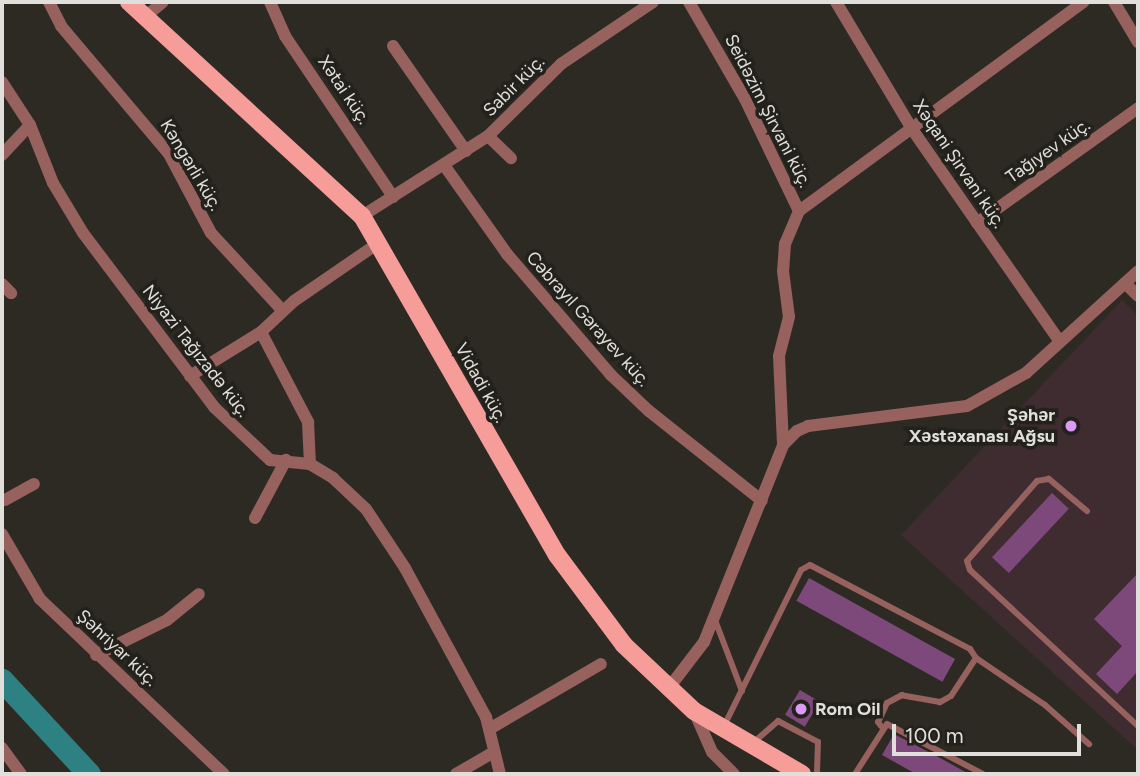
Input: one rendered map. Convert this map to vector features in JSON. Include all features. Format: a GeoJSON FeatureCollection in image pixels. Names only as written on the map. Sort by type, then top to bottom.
{"type":"FeatureCollection","features":[{"type":"Feature","properties":{"kind":"main road","name":"Vidadi küç."},"geometry":{"type":"LineString","coordinates":[[129,2],[362,216],[380,242],[557,555],[617,636],[668,689],[694,711],[802,774]]}},
{"type":"Feature","properties":{"kind":"street","name":"Kəngərli küç."},"geometry":{"type":"LineString","coordinates":[[48,2],[61,26],[169,155],[211,233],[283,311]]}},
{"type":"Feature","properties":{"kind":"street"},"geometry":{"type":"LineString","coordinates":[[145,17],[163,2]]}},
{"type":"Feature","properties":{"kind":"street","name":"Xətai küç."},"geometry":{"type":"LineString","coordinates":[[270,2],[285,36],[393,197]]}},
{"type":"Feature","properties":{"kind":"street","name":"Sabir küç."},"geometry":{"type":"LineString","coordinates":[[362,216],[488,136],[561,64],[653,2]]}},
{"type":"Feature","properties":{"kind":"street","name":"Seidəzim Şirvani küç."},"geometry":{"type":"LineString","coordinates":[[689,2],[745,99],[799,211],[785,244],[783,271],[789,317],[779,356],[783,445]]}},
{"type":"Feature","properties":{"kind":"street","name":"Xəqani Şirvani küç."},"geometry":{"type":"LineString","coordinates":[[835,2],[912,129],[1060,342]]}},
{"type":"Feature","properties":{"kind":"street"},"geometry":{"type":"LineString","coordinates":[[799,211],[1083,2]]}},
{"type":"Feature","properties":{"kind":"street"},"geometry":{"type":"LineString","coordinates":[[1114,2],[1138,42]]}},
{"type":"Feature","properties":{"kind":"street"},"geometry":{"type":"LineString","coordinates":[[393,46],[466,150]]}},
{"type":"Feature","properties":{"kind":"street","name":"Niyazi Tağızadə küç."},"geometry":{"type":"LineString","coordinates":[[2,82],[30,125],[52,183],[83,233],[190,376],[253,446],[270,460],[310,464],[333,478],[366,509],[405,568],[491,728],[500,774]]}},
{"type":"Feature","properties":{"kind":"street","name":"Tağıyev küç."},"geometry":{"type":"LineString","coordinates":[[977,223],[1138,108]]}},
{"type":"Feature","properties":{"kind":"street"},"geometry":{"type":"LineString","coordinates":[[2,155],[30,125]]}},
{"type":"Feature","properties":{"kind":"street"},"geometry":{"type":"LineString","coordinates":[[488,136],[511,158]]}},
{"type":"Feature","properties":{"kind":"street","name":"Cəbrayıl Gərayev küç."},"geometry":{"type":"LineString","coordinates":[[444,165],[507,254],[611,375],[649,411],[761,501]]}},
{"type":"Feature","properties":{"kind":"street"},"geometry":{"type":"LineString","coordinates":[[190,376],[261,332],[283,311],[380,242]]}},
{"type":"Feature","properties":{"kind":"street"},"geometry":{"type":"LineString","coordinates":[[668,689],[704,642],[715,620],[783,445],[808,426],[967,406],[1026,373],[1138,271]]}},
{"type":"Feature","properties":{"kind":"street"},"geometry":{"type":"LineString","coordinates":[[1125,283],[1138,296]]}},
{"type":"Feature","properties":{"kind":"street"},"geometry":{"type":"LineString","coordinates":[[261,332],[309,422],[310,464]]}},
{"type":"Feature","properties":{"kind":"street"},"geometry":{"type":"LineString","coordinates":[[255,518],[286,460]]}},
{"type":"Feature","properties":{"kind":"street"},"geometry":{"type":"LineString","coordinates":[[3,504],[34,484]]}},
{"type":"Feature","properties":{"kind":"street","name":"Şəhriyar küç."},"geometry":{"type":"LineString","coordinates":[[2,534],[40,598],[96,655],[200,746],[224,774]]}},
{"type":"Feature","properties":{"kind":"street"},"geometry":{"type":"LineString","coordinates":[[96,655],[167,620],[199,594]]}},
{"type":"Feature","properties":{"kind":"street"},"geometry":{"type":"LineString","coordinates":[[491,728],[601,664]]}},
{"type":"Feature","properties":{"kind":"street"},"geometry":{"type":"LineString","coordinates":[[694,711],[712,752],[734,774]]}},
{"type":"Feature","properties":{"kind":"street"},"geometry":{"type":"LineString","coordinates":[[2,748],[21,774]]}},
{"type":"Feature","properties":{"kind":"street"},"geometry":{"type":"LineString","coordinates":[[456,774],[494,752]]}},
{"type":"Feature","properties":{"kind":"lane"},"geometry":{"type":"LineString","coordinates":[[1087,511],[1049,479],[1037,481],[967,561],[970,570],[1138,726]]}},
{"type":"Feature","properties":{"kind":"lane"},"geometry":{"type":"LineString","coordinates":[[723,730],[801,570],[810,565],[970,649],[976,658],[1045,705],[1089,744]]}},
{"type":"Feature","properties":{"kind":"lane"},"geometry":{"type":"LineString","coordinates":[[715,620],[742,691]]}},
{"type":"Feature","properties":{"kind":"lane"},"geometry":{"type":"LineString","coordinates":[[881,726],[878,722],[887,702],[902,695],[940,702],[951,696],[976,658]]}},
{"type":"Feature","properties":{"kind":"lane"},"geometry":{"type":"LineString","coordinates":[[750,745],[778,721],[818,742],[817,774]]}},
{"type":"Feature","properties":{"kind":"lane"},"geometry":{"type":"LineString","coordinates":[[855,774],[881,726]]}},
{"type":"Feature","properties":{"kind":"lane"},"geometry":{"type":"LineString","coordinates":[[881,726],[894,726],[984,774]]}},
{"type":"Feature","properties":{"kind":"shaded area","name":"Şəhər Xəstəxanası Ağsu"},"geometry":{"type":"Polygon","coordinates":[[[1122,300],[1138,316],[1138,750],[901,535],[1122,300]]]}},
{"type":"Feature","properties":{"kind":"building"},"geometry":{"type":"Polygon","coordinates":[[[1052,493],[1069,509],[1009,573],[992,557],[1052,493]]]}},
{"type":"Feature","properties":{"kind":"building"},"geometry":{"type":"Polygon","coordinates":[[[1138,573],[1138,671],[1117,694],[1096,674],[1122,646],[1094,619],[1138,573]]]}},
{"type":"Feature","properties":{"kind":"building"},"geometry":{"type":"Polygon","coordinates":[[[809,578],[955,659],[942,682],[796,601],[809,578]]]}},
{"type":"Feature","properties":{"kind":"building"},"geometry":{"type":"Polygon","coordinates":[[[800,690],[820,702],[805,727],[785,715],[800,690]]]}},
{"type":"Feature","properties":{"kind":"building"},"geometry":{"type":"Polygon","coordinates":[[[894,734],[969,774],[916,774],[882,755],[894,734]]]}},
{"type":"Feature","properties":{"kind":"waterway"},"geometry":{"type":"LineString","coordinates":[[2,680],[89,774]]}},
{"type":"Feature","properties":{"kind":"place","name":"Şəhər Xəstəxanası Ağsu"},"geometry":{"type":"Point","coordinates":[1071,426]}},
{"type":"Feature","properties":{"kind":"place","name":"Rom Oil"},"geometry":{"type":"Point","coordinates":[801,709]}}]}
